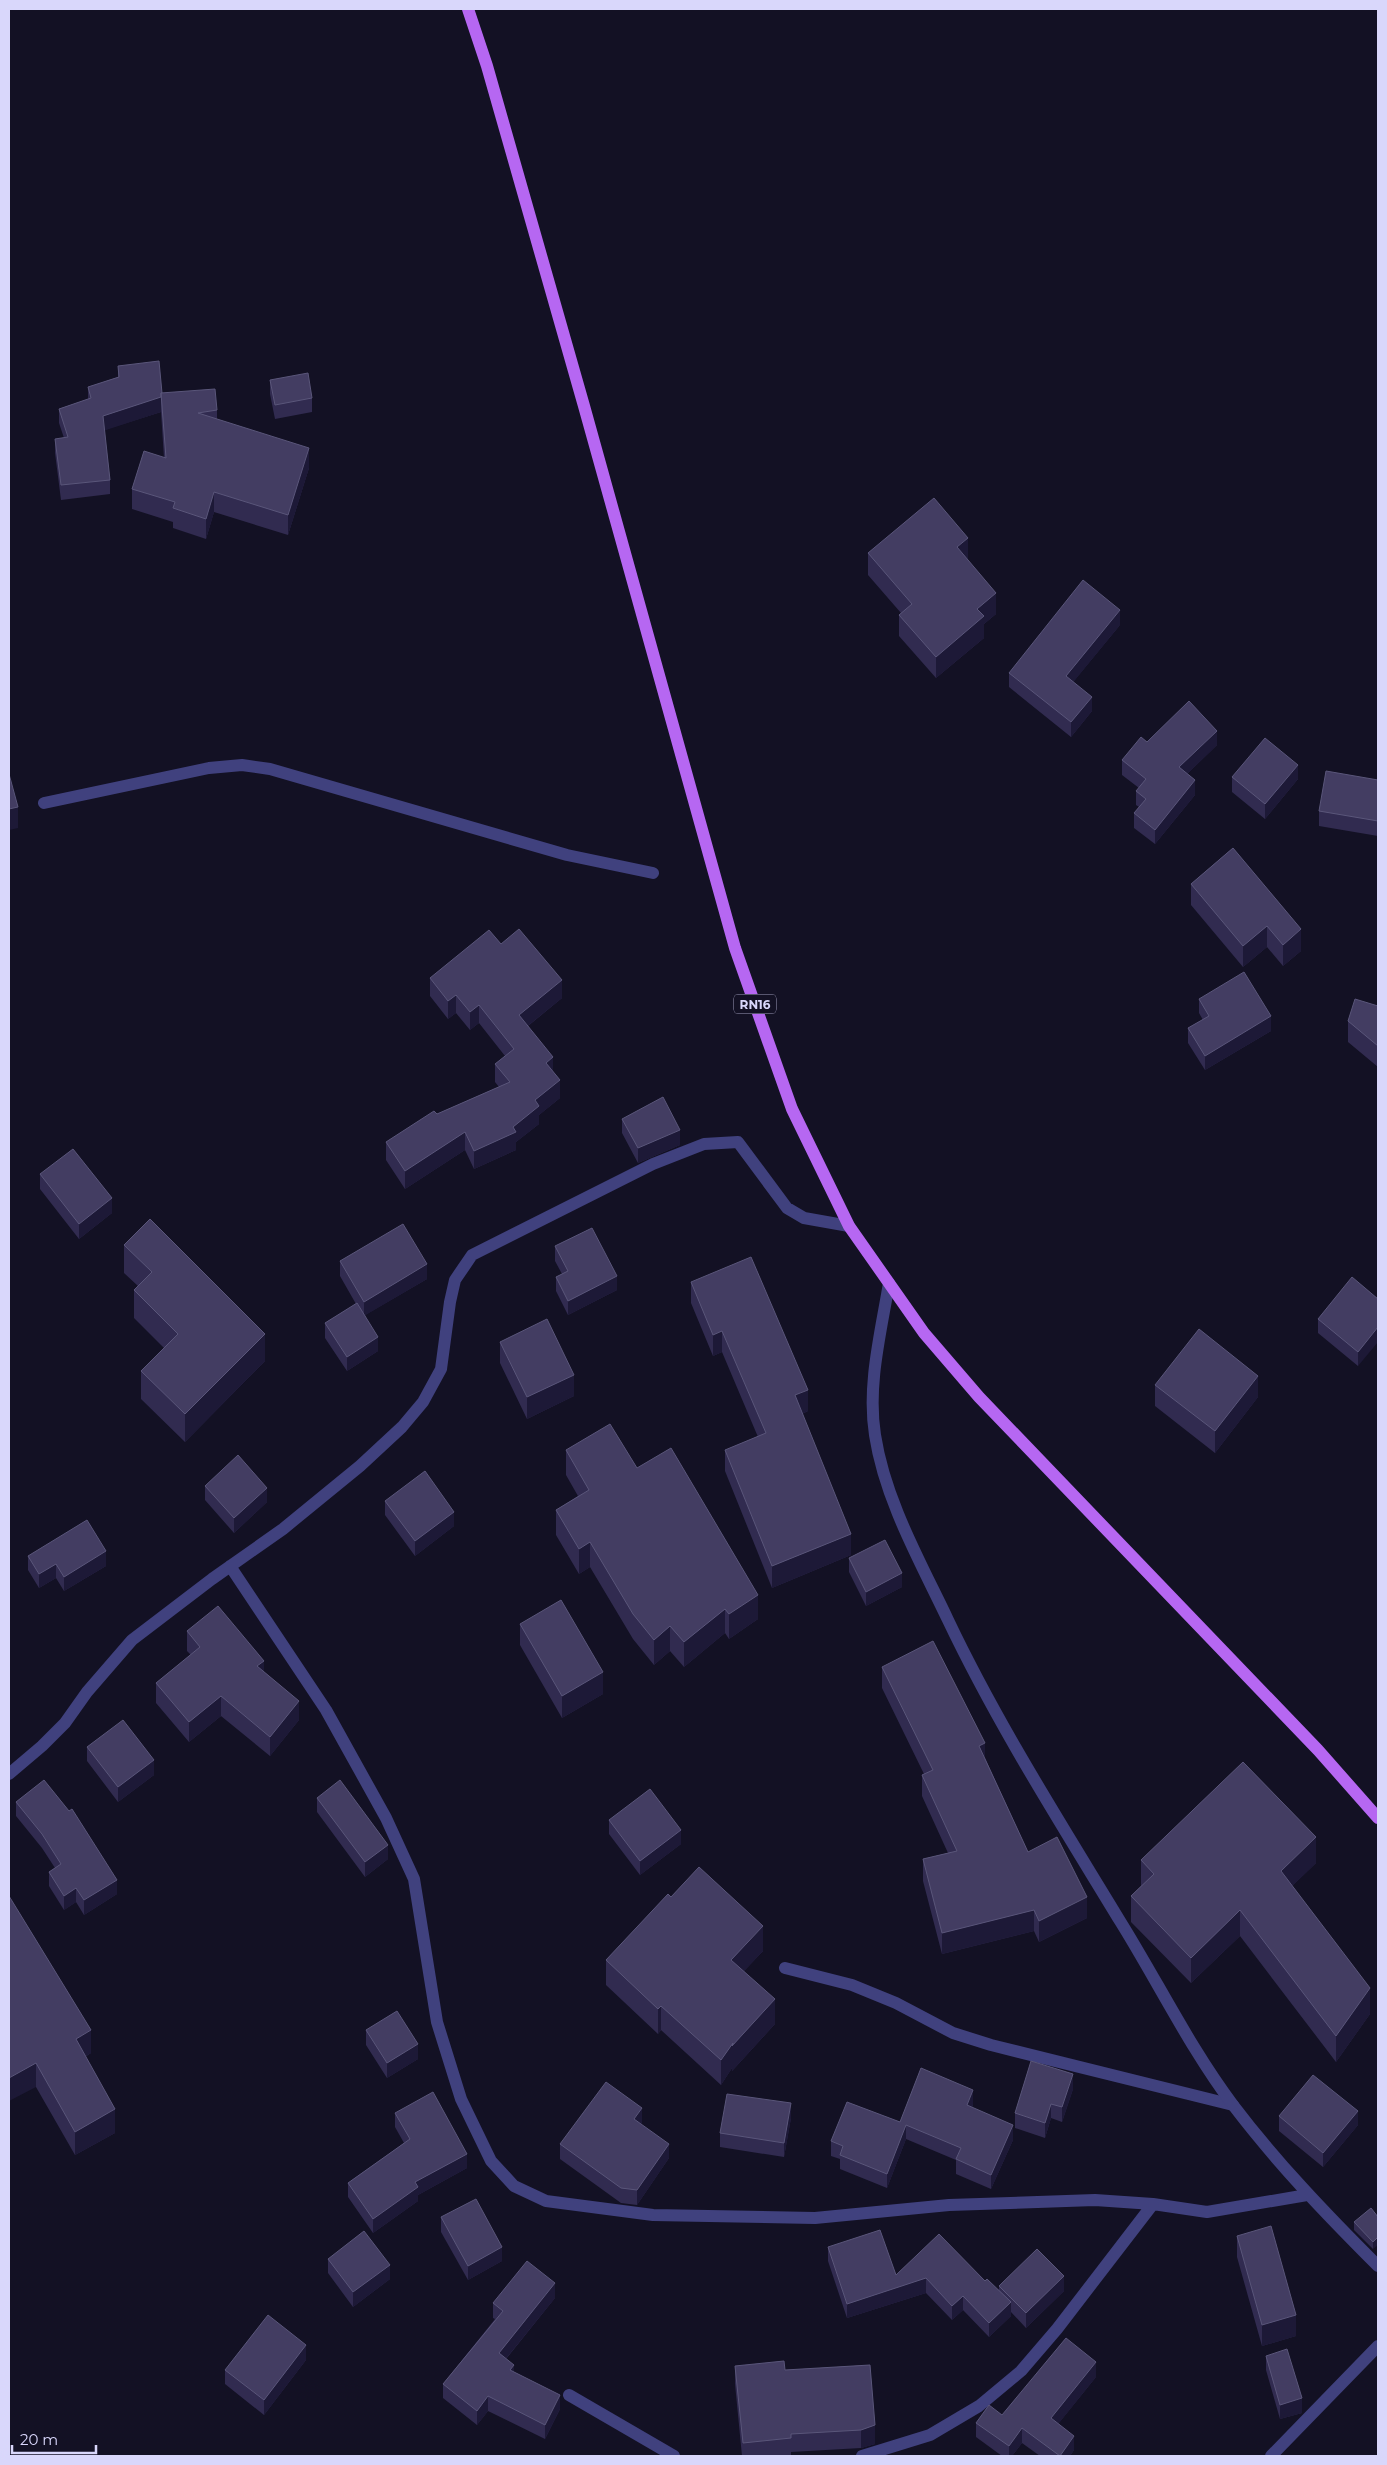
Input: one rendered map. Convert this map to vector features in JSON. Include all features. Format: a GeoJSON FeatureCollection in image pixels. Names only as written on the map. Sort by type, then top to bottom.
{"type":"FeatureCollection","features":[{"type":"Feature","properties":{"kind":"main road","name":"RN16"},"geometry":{"type":"LineString","coordinates":[[468,9],[487,66],[735,948],[792,1109],[849,1226],[924,1333],[979,1396],[1318,1750],[1378,1818]]}},
{"type":"Feature","properties":{"kind":"street"},"geometry":{"type":"LineString","coordinates":[[44,803],[209,768],[242,765],[270,769],[567,855],[653,873]]}},
{"type":"Feature","properties":{"kind":"street"},"geometry":{"type":"LineString","coordinates":[[9,1774],[42,1746],[65,1723],[87,1692],[132,1640],[230,1566],[283,1529],[353,1472],[402,1427],[423,1402],[441,1369],[448,1311],[456,1280],[472,1255],[653,1164],[704,1144],[738,1142],[787,1208],[804,1218],[849,1226]]}},
{"type":"Feature","properties":{"kind":"street"},"geometry":{"type":"LineString","coordinates":[[889,1283],[874,1376],[874,1434],[886,1479],[911,1541],[973,1671],[1044,1799],[1122,1924],[1192,2044],[1233,2105],[1307,2195],[1378,2266]]}},
{"type":"Feature","properties":{"kind":"street"},"geometry":{"type":"LineString","coordinates":[[230,1566],[326,1710],[386,1818],[414,1879],[437,2022],[461,2099],[491,2161],[514,2186],[546,2201],[653,2215],[815,2218],[949,2205],[1095,2200],[1153,2204],[1206,2212],[1307,2195]]}},
{"type":"Feature","properties":{"kind":"street"},"geometry":{"type":"LineString","coordinates":[[785,1968],[852,1985],[896,2003],[953,2033],[991,2045],[1083,2070],[1233,2105]]}},
{"type":"Feature","properties":{"kind":"street"},"geometry":{"type":"LineString","coordinates":[[862,2456],[930,2435],[979,2406],[1022,2371],[1057,2329],[1153,2204]]}},
{"type":"Feature","properties":{"kind":"street"},"geometry":{"type":"LineString","coordinates":[[1272,2456],[1378,2346]]}},
{"type":"Feature","properties":{"kind":"street"},"geometry":{"type":"LineString","coordinates":[[569,2395],[674,2456]]}},
{"type":"Feature","properties":{"kind":"building"},"geometry":{"type":"Polygon","coordinates":[[[159,361],[161,397],[103,416],[110,480],[61,485],[55,439],[68,437],[59,409],[91,398],[88,387],[119,377],[118,366],[159,361]]]}},
{"type":"Feature","properties":{"kind":"building"},"geometry":{"type":"Polygon","coordinates":[[[308,373],[312,398],[275,405],[270,380],[308,373]]]}},
{"type":"Feature","properties":{"kind":"building"},"geometry":{"type":"Polygon","coordinates":[[[215,389],[217,410],[198,413],[309,448],[288,515],[214,492],[206,519],[173,508],[175,502],[132,489],[144,451],[166,458],[161,393],[215,389]]]}},
{"type":"Feature","properties":{"kind":"building"},"geometry":{"type":"Polygon","coordinates":[[[934,498],[968,538],[957,547],[996,593],[977,609],[984,616],[936,657],[899,615],[912,604],[868,553],[934,498]]]}},
{"type":"Feature","properties":{"kind":"building"},"geometry":{"type":"Polygon","coordinates":[[[1083,580],[1120,610],[1066,676],[1092,697],[1071,722],[1009,673],[1083,580]]]}},
{"type":"Feature","properties":{"kind":"building"},"geometry":{"type":"Polygon","coordinates":[[[1189,701],[1217,731],[1179,767],[1195,780],[1155,830],[1134,813],[1146,799],[1136,791],[1146,779],[1122,760],[1141,737],[1147,742],[1189,701]]]}},
{"type":"Feature","properties":{"kind":"building"},"geometry":{"type":"Polygon","coordinates":[[[1265,738],[1298,765],[1265,804],[1232,777],[1265,738]]]}},
{"type":"Feature","properties":{"kind":"building"},"geometry":{"type":"Polygon","coordinates":[[[1326,771],[1378,780],[1378,821],[1319,811],[1326,771]]]}},
{"type":"Feature","properties":{"kind":"building"},"geometry":{"type":"Polygon","coordinates":[[[9,774],[18,807],[9,809],[9,774]]]}},
{"type":"Feature","properties":{"kind":"building"},"geometry":{"type":"Polygon","coordinates":[[[1233,848],[1301,929],[1283,945],[1267,926],[1243,946],[1191,884],[1233,848]]]}},
{"type":"Feature","properties":{"kind":"building"},"geometry":{"type":"Polygon","coordinates":[[[519,929],[562,980],[519,1015],[553,1057],[546,1063],[560,1080],[535,1100],[539,1106],[513,1127],[516,1132],[474,1151],[465,1132],[405,1171],[386,1142],[434,1111],[437,1114],[510,1082],[495,1064],[514,1049],[479,1005],[470,1012],[456,995],[448,1001],[430,978],[489,930],[501,944],[519,929]]]}},
{"type":"Feature","properties":{"kind":"building"},"geometry":{"type":"Polygon","coordinates":[[[1244,972],[1271,1016],[1205,1056],[1188,1028],[1209,1016],[1199,999],[1244,972]]]}},
{"type":"Feature","properties":{"kind":"building"},"geometry":{"type":"Polygon","coordinates":[[[1355,999],[1378,1006],[1378,1046],[1348,1021],[1355,999]]]}},
{"type":"Feature","properties":{"kind":"building"},"geometry":{"type":"Polygon","coordinates":[[[663,1097],[680,1130],[638,1148],[622,1119],[663,1097]]]}},
{"type":"Feature","properties":{"kind":"building"},"geometry":{"type":"Polygon","coordinates":[[[73,1149],[112,1198],[79,1224],[40,1174],[73,1149]]]}},
{"type":"Feature","properties":{"kind":"building"},"geometry":{"type":"Polygon","coordinates":[[[150,1219],[265,1334],[185,1414],[141,1371],[178,1334],[134,1290],[152,1272],[124,1245],[150,1219]]]}},
{"type":"Feature","properties":{"kind":"building"},"geometry":{"type":"Polygon","coordinates":[[[403,1224],[427,1264],[364,1302],[340,1261],[403,1224]]]}},
{"type":"Feature","properties":{"kind":"building"},"geometry":{"type":"Polygon","coordinates":[[[592,1228],[617,1276],[568,1301],[556,1277],[568,1271],[555,1246],[592,1228]]]}},
{"type":"Feature","properties":{"kind":"building"},"geometry":{"type":"Polygon","coordinates":[[[751,1257],[808,1390],[795,1395],[851,1534],[772,1566],[725,1450],[766,1433],[722,1331],[713,1335],[691,1282],[751,1257]]]}},
{"type":"Feature","properties":{"kind":"building"},"geometry":{"type":"Polygon","coordinates":[[[1352,1277],[1378,1299],[1378,1327],[1358,1352],[1318,1319],[1352,1277]]]}},
{"type":"Feature","properties":{"kind":"building"},"geometry":{"type":"Polygon","coordinates":[[[357,1303],[378,1337],[347,1357],[325,1323],[357,1303]]]}},
{"type":"Feature","properties":{"kind":"building"},"geometry":{"type":"Polygon","coordinates":[[[547,1319],[574,1375],[527,1397],[500,1342],[547,1319]]]}},
{"type":"Feature","properties":{"kind":"building"},"geometry":{"type":"Polygon","coordinates":[[[1199,1329],[1258,1376],[1215,1431],[1155,1385],[1199,1329]]]}},
{"type":"Feature","properties":{"kind":"building"},"geometry":{"type":"Polygon","coordinates":[[[610,1424],[637,1468],[671,1448],[758,1595],[729,1614],[725,1609],[684,1642],[670,1626],[654,1640],[633,1614],[590,1542],[579,1549],[556,1510],[589,1490],[566,1450],[610,1424]]]}},
{"type":"Feature","properties":{"kind":"building"},"geometry":{"type":"Polygon","coordinates":[[[238,1455],[267,1488],[234,1518],[205,1486],[238,1455]]]}},
{"type":"Feature","properties":{"kind":"building"},"geometry":{"type":"Polygon","coordinates":[[[425,1471],[454,1512],[415,1541],[385,1501],[425,1471]]]}},
{"type":"Feature","properties":{"kind":"building"},"geometry":{"type":"Polygon","coordinates":[[[87,1520],[106,1551],[64,1577],[56,1564],[39,1574],[28,1556],[87,1520]]]}},
{"type":"Feature","properties":{"kind":"building"},"geometry":{"type":"Polygon","coordinates":[[[885,1540],[902,1573],[866,1592],[849,1558],[885,1540]]]}},
{"type":"Feature","properties":{"kind":"building"},"geometry":{"type":"Polygon","coordinates":[[[561,1600],[603,1672],[562,1696],[520,1624],[561,1600]]]}},
{"type":"Feature","properties":{"kind":"building"},"geometry":{"type":"Polygon","coordinates":[[[218,1606],[264,1661],[257,1666],[299,1701],[270,1737],[221,1696],[189,1722],[156,1683],[200,1647],[187,1631],[218,1606]]]}},
{"type":"Feature","properties":{"kind":"building"},"geometry":{"type":"Polygon","coordinates":[[[933,1641],[985,1743],[979,1746],[1028,1852],[1057,1837],[1087,1897],[1039,1921],[1034,1910],[942,1933],[923,1859],[957,1851],[922,1775],[933,1770],[882,1667],[933,1641]]]}},
{"type":"Feature","properties":{"kind":"building"},"geometry":{"type":"Polygon","coordinates":[[[123,1720],[154,1760],[118,1787],[87,1747],[123,1720]]]}},
{"type":"Feature","properties":{"kind":"building"},"geometry":{"type":"Polygon","coordinates":[[[1243,1762],[1316,1837],[1281,1871],[1370,1988],[1336,2036],[1240,1910],[1191,1958],[1131,1896],[1154,1874],[1141,1860],[1243,1762]]]}},
{"type":"Feature","properties":{"kind":"building"},"geometry":{"type":"Polygon","coordinates":[[[44,1780],[69,1811],[72,1809],[117,1880],[84,1900],[76,1888],[64,1896],[49,1872],[61,1864],[42,1834],[16,1802],[44,1780]]]}},
{"type":"Feature","properties":{"kind":"building"},"geometry":{"type":"Polygon","coordinates":[[[340,1780],[388,1845],[365,1862],[317,1798],[340,1780]]]}},
{"type":"Feature","properties":{"kind":"building"},"geometry":{"type":"Polygon","coordinates":[[[650,1789],[681,1830],[640,1861],[609,1820],[650,1789]]]}},
{"type":"Feature","properties":{"kind":"building"},"geometry":{"type":"Polygon","coordinates":[[[699,1867],[763,1926],[731,1960],[775,1999],[732,2046],[733,2043],[721,2060],[661,2006],[658,2009],[606,1960],[668,1894],[671,1897],[699,1867]]]}},
{"type":"Feature","properties":{"kind":"building"},"geometry":{"type":"Polygon","coordinates":[[[9,1896],[91,2030],[76,2039],[115,2109],[75,2132],[36,2063],[9,2078],[9,1896]]]}},
{"type":"Feature","properties":{"kind":"building"},"geometry":{"type":"Polygon","coordinates":[[[397,2011],[418,2044],[387,2063],[366,2030],[397,2011]]]}},
{"type":"Feature","properties":{"kind":"building"},"geometry":{"type":"Polygon","coordinates":[[[1031,2061],[1073,2074],[1062,2107],[1051,2104],[1045,2123],[1015,2113],[1031,2061]]]}},
{"type":"Feature","properties":{"kind":"building"},"geometry":{"type":"Polygon","coordinates":[[[921,2068],[973,2090],[967,2105],[1013,2125],[991,2175],[956,2159],[961,2148],[906,2125],[887,2174],[840,2155],[843,2146],[831,2141],[847,2102],[900,2122],[921,2068]]]}},
{"type":"Feature","properties":{"kind":"building"},"geometry":{"type":"Polygon","coordinates":[[[1313,2075],[1358,2111],[1323,2153],[1279,2116],[1313,2075]]]}},
{"type":"Feature","properties":{"kind":"building"},"geometry":{"type":"Polygon","coordinates":[[[606,2082],[642,2108],[634,2119],[669,2144],[637,2190],[621,2188],[560,2144],[606,2082]]]}},
{"type":"Feature","properties":{"kind":"building"},"geometry":{"type":"Polygon","coordinates":[[[433,2092],[467,2154],[415,2182],[418,2187],[373,2219],[348,2183],[410,2139],[395,2113],[433,2092]]]}},
{"type":"Feature","properties":{"kind":"building"},"geometry":{"type":"Polygon","coordinates":[[[727,2094],[791,2103],[784,2143],[720,2133],[727,2094]]]}},
{"type":"Feature","properties":{"kind":"building"},"geometry":{"type":"Polygon","coordinates":[[[476,2199],[502,2247],[468,2266],[441,2217],[476,2199]]]}},
{"type":"Feature","properties":{"kind":"building"},"geometry":{"type":"Polygon","coordinates":[[[1371,2208],[1378,2217],[1378,2237],[1373,2242],[1354,2222],[1371,2208]]]}},
{"type":"Feature","properties":{"kind":"building"},"geometry":{"type":"Polygon","coordinates":[[[1271,2226],[1296,2315],[1262,2325],[1237,2236],[1271,2226]]]}},
{"type":"Feature","properties":{"kind":"building"},"geometry":{"type":"Polygon","coordinates":[[[880,2230],[896,2275],[939,2234],[985,2281],[987,2279],[1011,2302],[989,2323],[963,2296],[952,2306],[926,2278],[847,2304],[828,2247],[880,2230]]]}},
{"type":"Feature","properties":{"kind":"building"},"geometry":{"type":"Polygon","coordinates":[[[364,2231],[390,2265],[353,2292],[328,2259],[364,2231]]]}},
{"type":"Feature","properties":{"kind":"building"},"geometry":{"type":"Polygon","coordinates":[[[1037,2249],[1064,2276],[1026,2313],[999,2286],[1037,2249]]]}},
{"type":"Feature","properties":{"kind":"building"},"geometry":{"type":"Polygon","coordinates":[[[527,2261],[555,2283],[499,2353],[514,2365],[510,2370],[560,2395],[545,2425],[488,2396],[477,2411],[443,2384],[503,2311],[493,2303],[527,2261]]]}},
{"type":"Feature","properties":{"kind":"building"},"geometry":{"type":"Polygon","coordinates":[[[268,2315],[306,2345],[264,2400],[225,2370],[268,2315]]]}},
{"type":"Feature","properties":{"kind":"building"},"geometry":{"type":"Polygon","coordinates":[[[1066,2338],[1096,2362],[1051,2418],[1074,2436],[1060,2456],[1022,2428],[1009,2446],[976,2423],[989,2405],[1002,2415],[1066,2338]]]}},
{"type":"Feature","properties":{"kind":"building"},"geometry":{"type":"Polygon","coordinates":[[[1287,2349],[1302,2398],[1280,2405],[1266,2356],[1287,2349]]]}},
{"type":"Feature","properties":{"kind":"building"},"geometry":{"type":"Polygon","coordinates":[[[784,2361],[785,2370],[870,2365],[875,2425],[861,2430],[791,2434],[791,2438],[743,2443],[735,2366],[784,2361]]]}}]}
